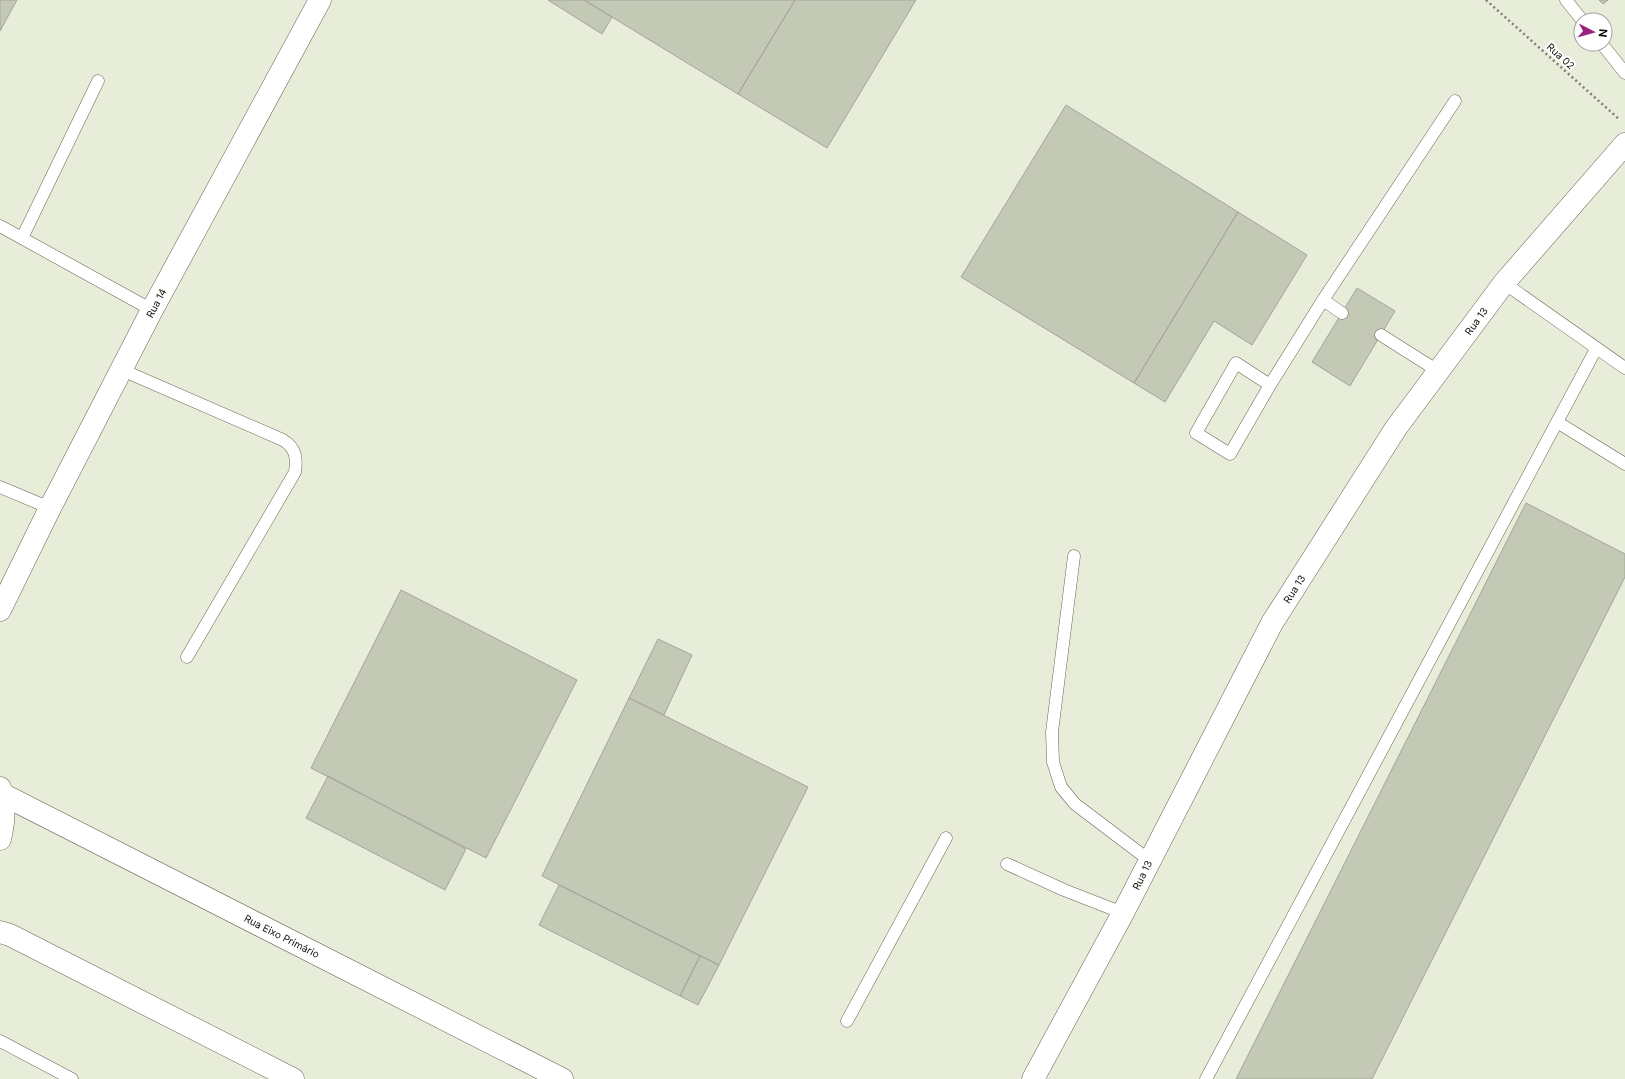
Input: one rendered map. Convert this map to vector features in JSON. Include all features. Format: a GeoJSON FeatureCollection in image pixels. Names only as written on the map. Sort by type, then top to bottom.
{"type":"FeatureCollection","features":[{"type":"Feature","properties":{"kind":"street","name":"Rua 14"},"geometry":{"type":"LineString","coordinates":[[0,610],[50,508],[152,310],[320,0]]}},
{"type":"Feature","properties":{"kind":"street","name":"Rua 13"},"geometry":{"type":"LineString","coordinates":[[1033,1079],[1123,914],[1149,860],[1272,623],[1396,428],[1438,371],[1504,283],[1625,144]]}},
{"type":"Feature","properties":{"kind":"street"},"geometry":{"type":"LineString","coordinates":[[0,839],[4,824],[1,791]]}},
{"type":"Feature","properties":{"kind":"street","name":"Rua Eixo Primário"},"geometry":{"type":"LineString","coordinates":[[1,791],[562,1079]]}},
{"type":"Feature","properties":{"kind":"street"},"geometry":{"type":"LineString","coordinates":[[0,932],[18,939],[293,1079]]}},
{"type":"Feature","properties":{"kind":"lane"},"geometry":{"type":"LineString","coordinates":[[1566,0],[1576,12]]}},
{"type":"Feature","properties":{"kind":"lane"},"geometry":{"type":"LineString","coordinates":[[1608,52],[1625,73]]}},
{"type":"Feature","properties":{"kind":"lane"},"geometry":{"type":"LineString","coordinates":[[22,238],[98,81]]}},
{"type":"Feature","properties":{"kind":"lane"},"geometry":{"type":"LineString","coordinates":[[1270,385],[1236,363],[1196,434],[1230,454],[1270,385],[1323,300],[1455,101]]}},
{"type":"Feature","properties":{"kind":"lane"},"geometry":{"type":"LineString","coordinates":[[0,226],[152,310]]}},
{"type":"Feature","properties":{"kind":"lane"},"geometry":{"type":"LineString","coordinates":[[1504,283],[1625,368]]}},
{"type":"Feature","properties":{"kind":"lane"},"geometry":{"type":"LineString","coordinates":[[1323,300],[1342,313]]}},
{"type":"Feature","properties":{"kind":"lane"},"geometry":{"type":"LineString","coordinates":[[1381,335],[1438,371]]}},
{"type":"Feature","properties":{"kind":"lane"},"geometry":{"type":"LineString","coordinates":[[1206,1079],[1596,349]]}},
{"type":"Feature","properties":{"kind":"lane"},"geometry":{"type":"LineString","coordinates":[[122,370],[283,440],[291,445],[295,452],[295,472],[187,657]]}},
{"type":"Feature","properties":{"kind":"lane"},"geometry":{"type":"LineString","coordinates":[[1557,422],[1625,464]]}},
{"type":"Feature","properties":{"kind":"lane"},"geometry":{"type":"LineString","coordinates":[[0,487],[50,508]]}},
{"type":"Feature","properties":{"kind":"lane"},"geometry":{"type":"LineString","coordinates":[[1074,556],[1052,732],[1053,762],[1061,788],[1074,804],[1149,860]]}},
{"type":"Feature","properties":{"kind":"lane"},"geometry":{"type":"LineString","coordinates":[[846,1021],[946,838]]}},
{"type":"Feature","properties":{"kind":"lane"},"geometry":{"type":"LineString","coordinates":[[1007,864],[1064,890],[1123,914]]}},
{"type":"Feature","properties":{"kind":"lane"},"geometry":{"type":"LineString","coordinates":[[0,1040],[72,1079]]}},
{"type":"Feature","properties":{"kind":"path","name":"Rua 02"},"geometry":{"type":"LineString","coordinates":[[1486,0],[1625,124]]}},
{"type":"Feature","properties":{"kind":"building"},"geometry":{"type":"Polygon","coordinates":[[[0,0],[17,0],[0,31],[0,0]]]}},
{"type":"Feature","properties":{"kind":"building"},"geometry":{"type":"Polygon","coordinates":[[[548,0],[584,0],[612,17],[602,34],[548,0]]]}},
{"type":"Feature","properties":{"kind":"building"},"geometry":{"type":"Polygon","coordinates":[[[584,0],[795,0],[738,94],[584,0]]]}},
{"type":"Feature","properties":{"kind":"building"},"geometry":{"type":"Polygon","coordinates":[[[795,0],[916,0],[827,148],[738,94],[795,0]]]}},
{"type":"Feature","properties":{"kind":"building"},"geometry":{"type":"Polygon","coordinates":[[[1599,0],[1608,0],[1603,4],[1599,0]]]}},
{"type":"Feature","properties":{"kind":"building"},"geometry":{"type":"Polygon","coordinates":[[[1066,105],[1238,212],[1134,383],[961,277],[1066,105]]]}},
{"type":"Feature","properties":{"kind":"building"},"geometry":{"type":"Polygon","coordinates":[[[1238,212],[1307,255],[1252,345],[1214,321],[1165,402],[1134,383],[1238,212]]]}},
{"type":"Feature","properties":{"kind":"building"},"geometry":{"type":"Polygon","coordinates":[[[1357,288],[1395,311],[1350,386],[1312,362],[1357,288]]]}},
{"type":"Feature","properties":{"kind":"building"},"geometry":{"type":"Polygon","coordinates":[[[1526,503],[1625,554],[1625,577],[1372,1079],[1236,1079],[1526,503]]]}},
{"type":"Feature","properties":{"kind":"building"},"geometry":{"type":"Polygon","coordinates":[[[401,590],[577,680],[486,858],[311,768],[401,590]]]}},
{"type":"Feature","properties":{"kind":"building"},"geometry":{"type":"Polygon","coordinates":[[[658,639],[692,655],[664,715],[629,698],[658,639]]]}},
{"type":"Feature","properties":{"kind":"building"},"geometry":{"type":"Polygon","coordinates":[[[629,698],[808,787],[719,965],[542,876],[629,698]]]}},
{"type":"Feature","properties":{"kind":"building"},"geometry":{"type":"Polygon","coordinates":[[[328,776],[466,849],[445,890],[306,818],[328,776]]]}},
{"type":"Feature","properties":{"kind":"building"},"geometry":{"type":"Polygon","coordinates":[[[559,885],[700,956],[680,996],[539,925],[559,885]]]}},
{"type":"Feature","properties":{"kind":"building"},"geometry":{"type":"Polygon","coordinates":[[[700,956],[719,965],[698,1005],[680,996],[700,956]]]}}]}
